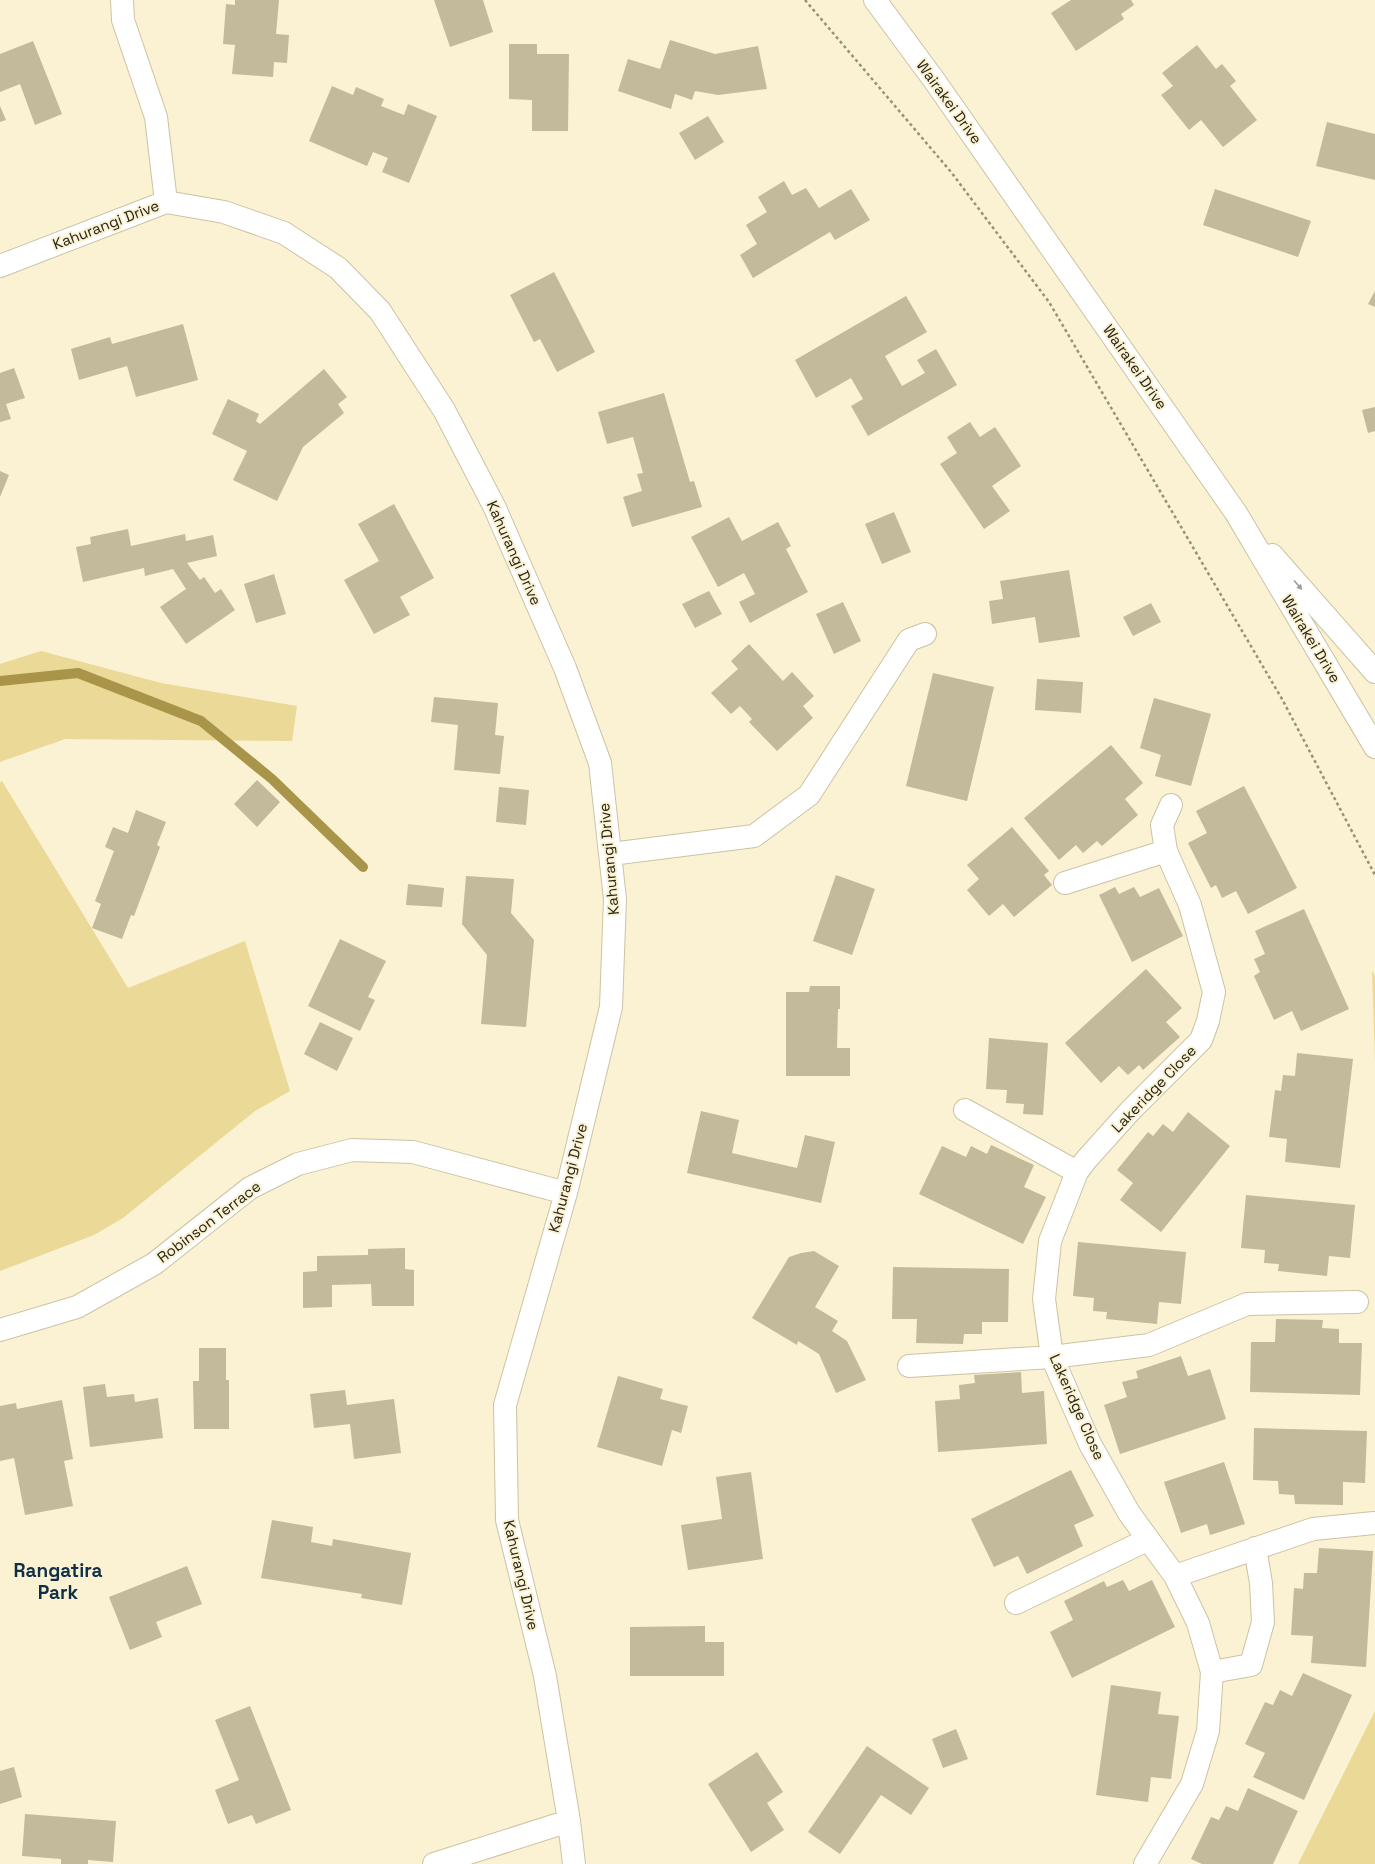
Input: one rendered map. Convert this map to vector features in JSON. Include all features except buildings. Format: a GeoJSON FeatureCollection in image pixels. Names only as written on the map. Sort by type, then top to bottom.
{"type":"FeatureCollection","features":[{"type":"Feature","properties":{"kind":"street"},"geometry":{"type":"LineString","coordinates":[[122,0],[123,20],[156,117],[166,202]]}},
{"type":"Feature","properties":{"kind":"street","name":"Wairakei Drive"},"geometry":{"type":"LineString","coordinates":[[875,0],[938,86],[1236,513],[1375,747]]}},
{"type":"Feature","properties":{"kind":"street","name":"Kahurangi Drive"},"geometry":{"type":"LineString","coordinates":[[0,266],[166,202],[224,212],[284,233],[338,268],[380,311],[447,416],[494,506],[565,668],[600,763],[615,899],[611,1007],[566,1193],[505,1405],[507,1520],[546,1676],[569,1821],[574,1864]]}},
{"type":"Feature","properties":{"kind":"street"},"geometry":{"type":"LineString","coordinates":[[1236,513],[1375,672]]}},
{"type":"Feature","properties":{"kind":"street"},"geometry":{"type":"LineString","coordinates":[[611,854],[754,836],[809,795],[909,640],[924,634]]}},
{"type":"Feature","properties":{"kind":"street","name":"Lakeridge Close"},"geometry":{"type":"LineString","coordinates":[[1145,1864],[1192,1784],[1208,1731],[1212,1672],[1198,1623],[1175,1576],[1129,1513],[1090,1444],[1052,1357],[1044,1299],[1050,1241],[1077,1172],[1130,1111],[1201,1040],[1208,1021],[1214,992],[1190,905],[1166,851],[1162,825],[1171,805]]}},
{"type":"Feature","properties":{"kind":"street"},"geometry":{"type":"LineString","coordinates":[[1065,883],[1166,851]]}},
{"type":"Feature","properties":{"kind":"street"},"geometry":{"type":"LineString","coordinates":[[965,1110],[1077,1172]]}},
{"type":"Feature","properties":{"kind":"street","name":"Robinson Terrace"},"geometry":{"type":"LineString","coordinates":[[0,1330],[76,1306],[154,1264],[250,1188],[298,1164],[352,1150],[413,1152],[566,1193]]}},
{"type":"Feature","properties":{"kind":"street"},"geometry":{"type":"LineString","coordinates":[[909,1366],[1052,1357],[1150,1345],[1247,1304],[1357,1302]]}},
{"type":"Feature","properties":{"kind":"street"},"geometry":{"type":"LineString","coordinates":[[1175,1576],[1313,1529],[1374,1523]]}},
{"type":"Feature","properties":{"kind":"street"},"geometry":{"type":"LineString","coordinates":[[1016,1603],[1148,1540]]}},
{"type":"Feature","properties":{"kind":"street"},"geometry":{"type":"LineString","coordinates":[[1212,1672],[1251,1665],[1263,1622],[1261,1583],[1255,1548]]}},
{"type":"Feature","properties":{"kind":"street"},"geometry":{"type":"LineString","coordinates":[[434,1864],[569,1821]]}},
{"type":"Feature","properties":{"kind":"path"},"geometry":{"type":"LineString","coordinates":[[805,0],[951,172],[1049,302],[1282,699],[1375,875]]}},
{"type":"Feature","properties":{"kind":"shaded area"},"geometry":{"type":"Polygon","coordinates":[[[41,651],[161,683],[297,706],[292,741],[65,739],[0,762],[0,664],[41,651]]]}},
{"type":"Feature","properties":{"kind":"shaded area"},"geometry":{"type":"Polygon","coordinates":[[[2,781],[128,988],[245,941],[290,1091],[255,1111],[123,1218],[94,1235],[0,1271],[0,782],[2,781]]]}},
{"type":"Feature","properties":{"kind":"shaded area"},"geometry":{"type":"Polygon","coordinates":[[[1372,971],[1375,976],[1375,1062],[1372,971]]]}},
{"type":"Feature","properties":{"kind":"shaded area"},"geometry":{"type":"Polygon","coordinates":[[[1375,1711],[1375,1864],[1298,1864],[1375,1711]]]}},
{"type":"Feature","properties":{"kind":"waterway"},"geometry":{"type":"LineString","coordinates":[[0,681],[78,673],[201,721],[272,779],[363,867]]}},
{"type":"Feature","properties":{"kind":"district","name":"Rangatira Park"},"geometry":{"type":"Point","coordinates":[58,1581]}}]}
